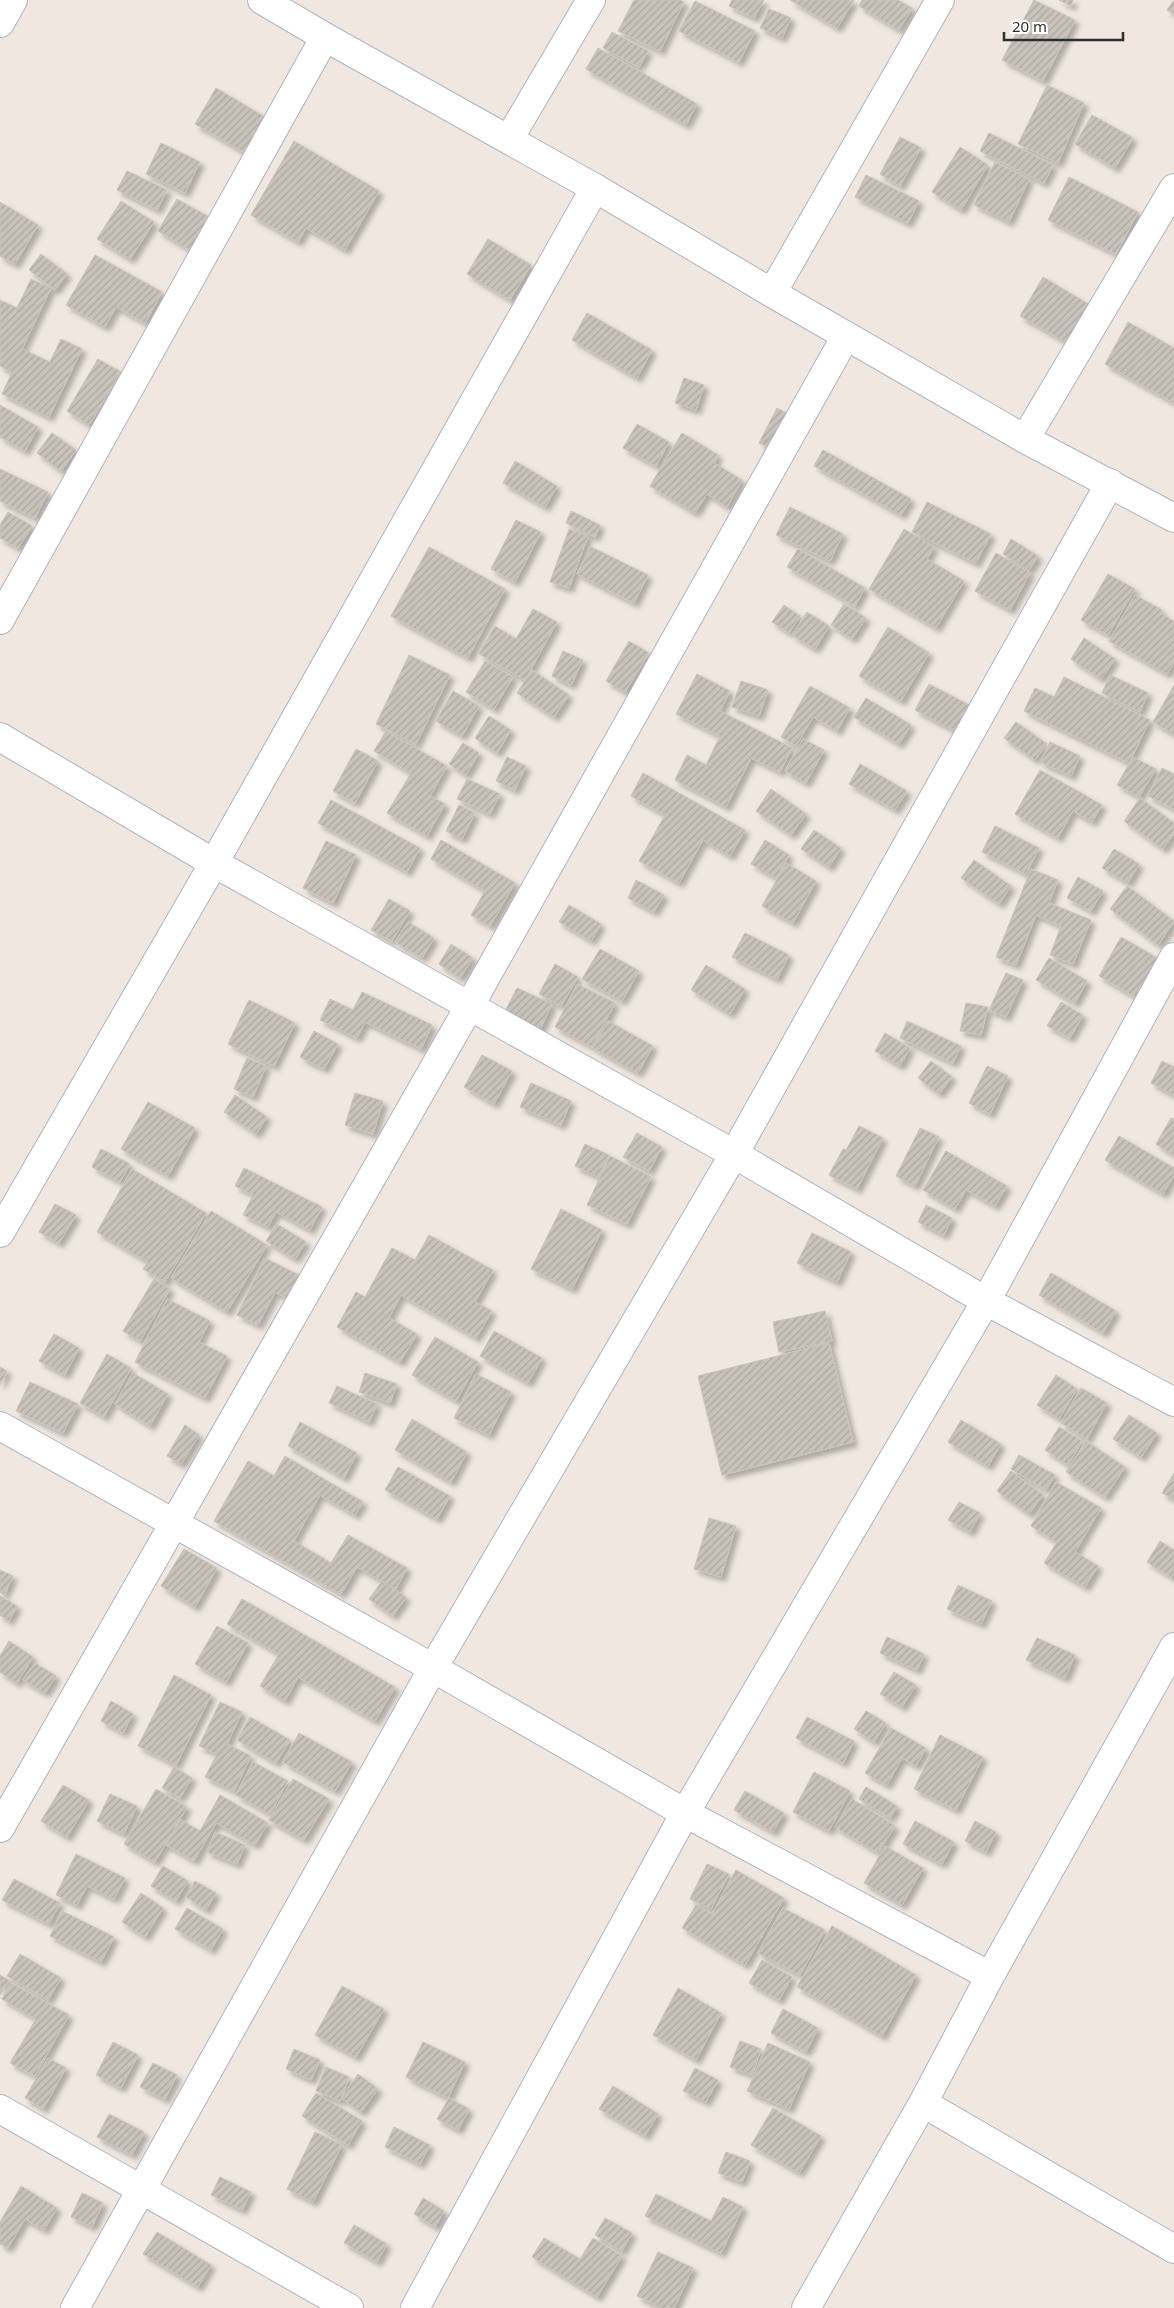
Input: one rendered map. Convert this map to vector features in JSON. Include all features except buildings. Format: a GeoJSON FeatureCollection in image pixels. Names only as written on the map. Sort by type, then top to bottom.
{"type":"FeatureCollection","features":[{"type":"Feature","properties":{"kind":"street"},"geometry":{"type":"LineString","coordinates":[[0,22],[13,0]]}},
{"type":"Feature","properties":{"kind":"street"},"geometry":{"type":"LineString","coordinates":[[262,0],[595,188],[772,293],[1025,438],[1174,518]]}},
{"type":"Feature","properties":{"kind":"street"},"geometry":{"type":"LineString","coordinates":[[509,139],[591,0]]}},
{"type":"Feature","properties":{"kind":"street"},"geometry":{"type":"LineString","coordinates":[[772,293],[940,0]]}},
{"type":"Feature","properties":{"kind":"street"},"geometry":{"type":"LineString","coordinates":[[0,620],[325,37]]}},
{"type":"Feature","properties":{"kind":"street"},"geometry":{"type":"LineString","coordinates":[[0,1233],[214,863],[595,188]]}},
{"type":"Feature","properties":{"kind":"street"},"geometry":{"type":"LineString","coordinates":[[1025,438],[1174,188]]}},
{"type":"Feature","properties":{"kind":"street"},"geometry":{"type":"LineString","coordinates":[[0,1828],[469,1007],[846,336]]}},
{"type":"Feature","properties":{"kind":"street"},"geometry":{"type":"LineString","coordinates":[[75,2308],[433,1668],[734,1154],[1110,483]]}},
{"type":"Feature","properties":{"kind":"street"},"geometry":{"type":"LineString","coordinates":[[0,737],[214,863],[734,1154],[986,1301],[1174,1402]]}},
{"type":"Feature","properties":{"kind":"street"},"geometry":{"type":"LineString","coordinates":[[415,2308],[684,1813],[986,1301],[1174,957]]}},
{"type":"Feature","properties":{"kind":"street"},"geometry":{"type":"LineString","coordinates":[[0,1426],[433,1668],[684,1813],[990,1976]]}},
{"type":"Feature","properties":{"kind":"street"},"geometry":{"type":"LineString","coordinates":[[806,2308],[923,2104],[990,1976],[1174,1647]]}},
{"type":"Feature","properties":{"kind":"street"},"geometry":{"type":"LineString","coordinates":[[923,2104],[1174,2249]]}},
{"type":"Feature","properties":{"kind":"street"},"geometry":{"type":"LineString","coordinates":[[0,2109],[349,2308]]}}]}
